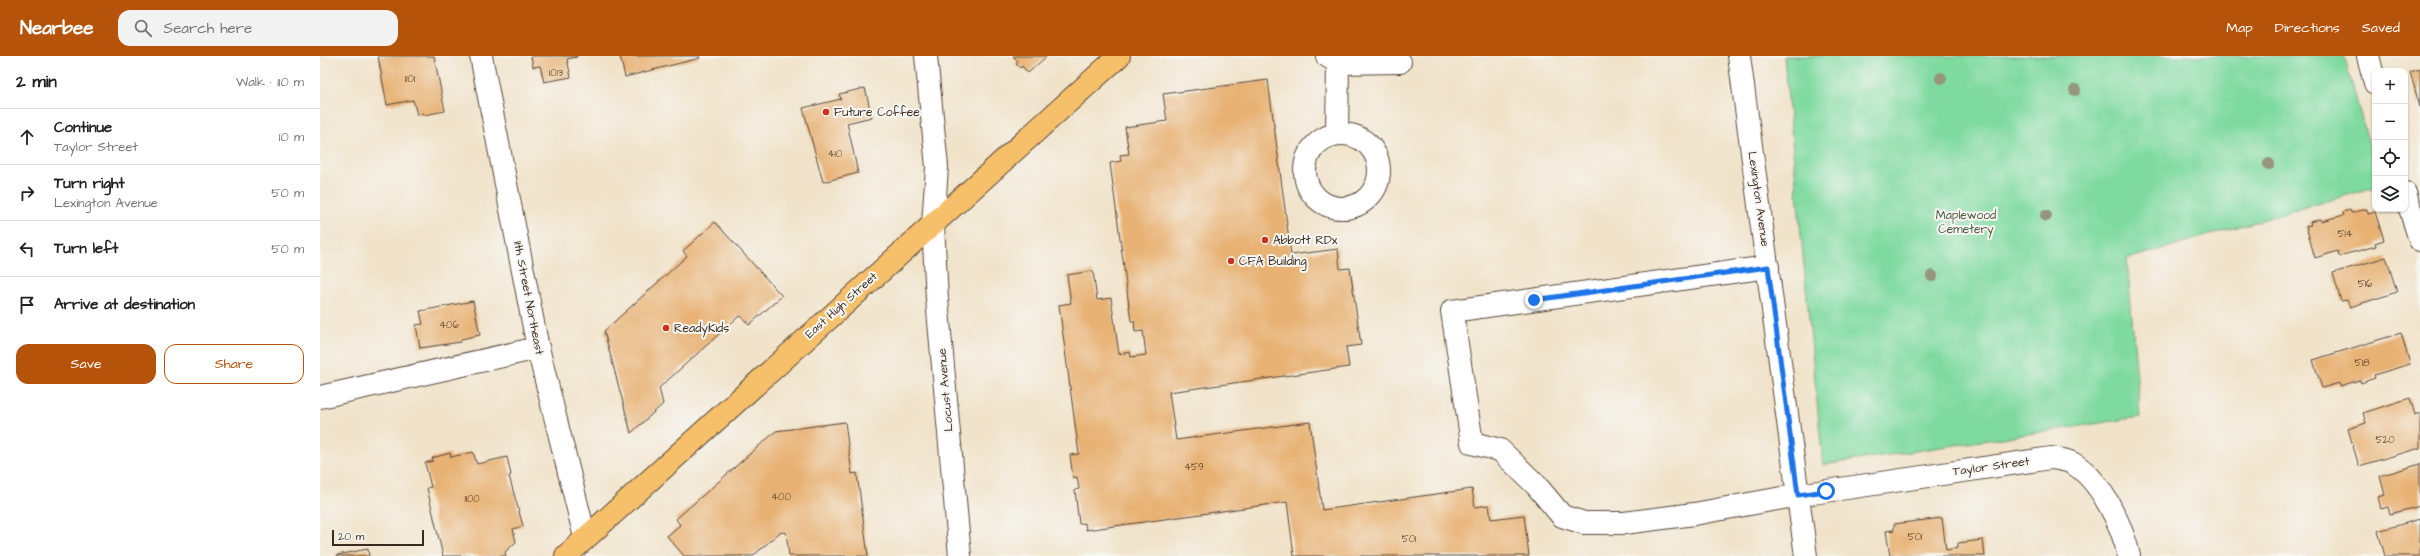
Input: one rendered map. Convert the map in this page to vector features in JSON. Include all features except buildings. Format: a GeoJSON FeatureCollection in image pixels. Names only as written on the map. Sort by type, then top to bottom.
{"type":"FeatureCollection","features":[{"type":"Feature","properties":{"kind":"main road","name":"East High Street"},"geometry":{"type":"LineString","coordinates":[[566,556],[585,537],[933,225],[1118,56]]}},
{"type":"Feature","properties":{"kind":"street","name":"11th Street Northeast"},"geometry":{"type":"LineString","coordinates":[[481,56],[538,348],[551,406],[585,537]]}},
{"type":"Feature","properties":{"kind":"street","name":"Locust Avenue"},"geometry":{"type":"LineString","coordinates":[[926,56],[937,167],[933,225],[937,299],[960,556]]}},
{"type":"Feature","properties":{"kind":"street","name":"Lexington Avenue"},"geometry":{"type":"LineString","coordinates":[[1739,56],[1806,556]]}},
{"type":"Feature","properties":{"kind":"street"},"geometry":{"type":"LineString","coordinates":[[2368,56],[2372,71]]}},
{"type":"Feature","properties":{"kind":"street"},"geometry":{"type":"LineString","coordinates":[[1337,134],[1332,60],[1400,62]]}},
{"type":"Feature","properties":{"kind":"street"},"geometry":{"type":"LineString","coordinates":[[2408,202],[2420,240]]}},
{"type":"Feature","properties":{"kind":"street","name":"Taylor Street"},"geometry":{"type":"LineString","coordinates":[[1768,267],[1452,311],[1472,443],[1500,450],[1536,485],[1562,516],[1584,523],[1624,523],[1694,514],[1798,495],[2051,458],[2071,462],[2091,476],[2113,512],[2129,556]]}},
{"type":"Feature","properties":{"kind":"street"},"geometry":{"type":"LineString","coordinates":[[320,397],[538,348]]}},
{"type":"Feature","properties":{"kind":"green space","name":"Maplewood Cemetery"},"geometry":{"type":"Polygon","coordinates":[[[1784,56],[2344,56],[2372,155],[2372,188],[2127,259],[2140,417],[1823,465],[1784,56]]]}},
{"type":"Feature","properties":{"kind":"place","name":"Future Coffee"},"geometry":{"type":"Point","coordinates":[826,112]}},
{"type":"Feature","properties":{"kind":"place","name":"Abbott RDx"},"geometry":{"type":"Point","coordinates":[1265,240]}},
{"type":"Feature","properties":{"kind":"place","name":"CFA Building"},"geometry":{"type":"Point","coordinates":[1231,261]}},
{"type":"Feature","properties":{"kind":"place","name":"ReadyKids"},"geometry":{"type":"Point","coordinates":[666,328]}},
{"type":"Feature","properties":{"kind":"route"},"geometry":{"type":"LineString","coordinates":[[1534,300],[1768,267],[1798,495],[1826,491]]}}]}
